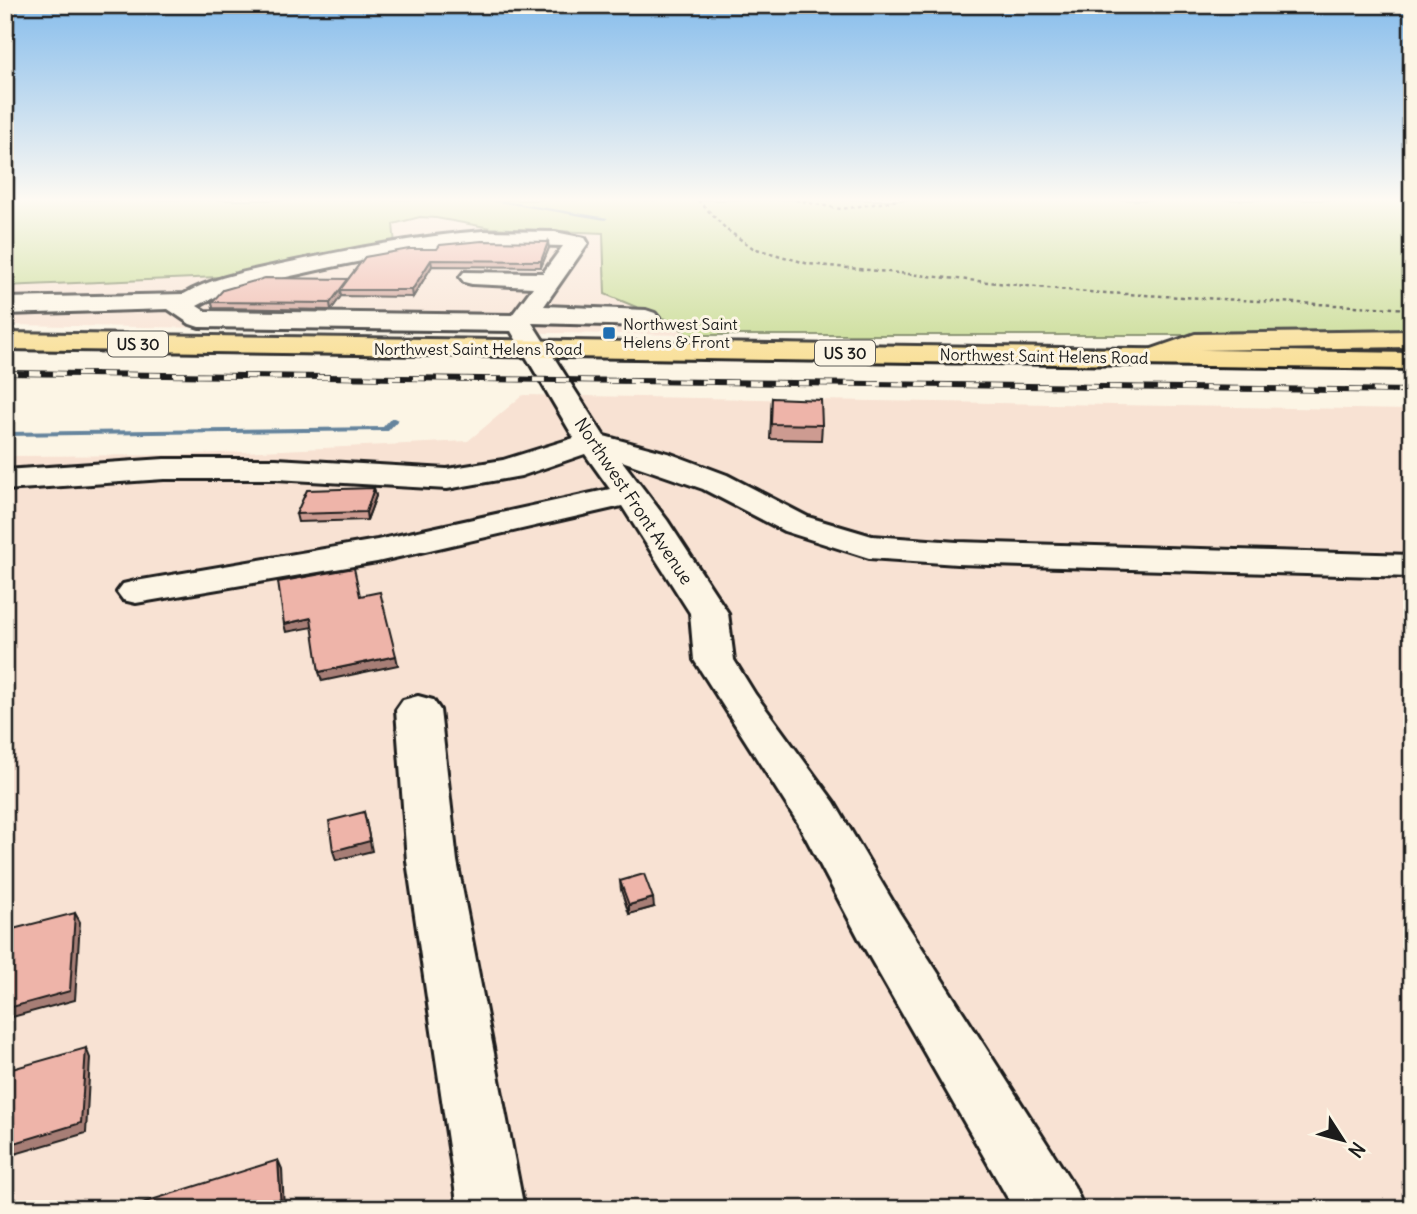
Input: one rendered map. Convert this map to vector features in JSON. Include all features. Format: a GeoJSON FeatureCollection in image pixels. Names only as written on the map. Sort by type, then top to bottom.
{"type":"FeatureCollection","features":[{"type":"Feature","properties":{"kind":"main road","name":"Northwest Saint Helens Road"},"geometry":{"type":"LineString","coordinates":[[5,341],[527,323],[1156,357],[1412,361]]}},
{"type":"Feature","properties":{"kind":"main road"},"geometry":{"type":"LineString","coordinates":[[1156,357],[1195,342],[1412,339]]}},
{"type":"Feature","properties":{"kind":"lane"},"geometry":{"type":"LineString","coordinates":[[5,306],[188,301],[209,289],[241,280],[364,257]]}},
{"type":"Feature","properties":{"kind":"lane"},"geometry":{"type":"LineString","coordinates":[[527,323],[550,280],[567,257]]}},
{"type":"Feature","properties":{"kind":"lane"},"geometry":{"type":"LineString","coordinates":[[472,277],[550,280]]}},
{"type":"Feature","properties":{"kind":"lane"},"geometry":{"type":"LineString","coordinates":[[174,302],[199,319],[527,323],[646,318]]}},
{"type":"Feature","properties":{"kind":"lane"},"geometry":{"type":"LineString","coordinates":[[368,302],[527,323]]}},
{"type":"Feature","properties":{"kind":"lane","name":"Northwest Front Avenue"},"geometry":{"type":"LineString","coordinates":[[527,323],[593,443],[631,494],[709,613],[714,660],[739,702],[817,814],[880,927],[1051,1209]]}},
{"type":"Feature","properties":{"kind":"lane"},"geometry":{"type":"LineString","coordinates":[[5,480],[164,469],[251,469],[447,479],[510,469],[557,451],[593,443],[660,461],[715,482],[796,524],[869,547],[957,554],[1412,566]]}},
{"type":"Feature","properties":{"kind":"lane"},"geometry":{"type":"LineString","coordinates":[[136,592],[377,551],[631,494]]}},
{"type":"Feature","properties":{"kind":"lane"},"geometry":{"type":"LineString","coordinates":[[418,710],[432,861],[491,1209]]}},
{"type":"Feature","properties":{"kind":"path"},"geometry":{"type":"LineString","coordinates":[[777,257],[830,267],[952,282],[1065,291],[1412,309]]}},
{"type":"Feature","properties":{"kind":"shaded area"},"geometry":{"type":"Polygon","coordinates":[[[187,257],[636,257],[652,313],[675,323],[687,335],[5,325],[5,276],[187,257]]]}},
{"type":"Feature","properties":{"kind":"shaded area"},"geometry":{"type":"Polygon","coordinates":[[[523,395],[1412,410],[1412,1209],[5,1209],[5,456],[181,455],[468,441],[523,395]]]}},
{"type":"Feature","properties":{"kind":"green space"},"geometry":{"type":"Polygon","coordinates":[[[5,257],[337,257],[242,276],[5,286],[5,257]]]}},
{"type":"Feature","properties":{"kind":"green space"},"geometry":{"type":"Polygon","coordinates":[[[604,257],[1412,257],[1412,330],[1240,333],[1241,335],[687,335],[675,323],[605,294],[604,257]]]}},
{"type":"Feature","properties":{"kind":"building"},"geometry":{"type":"Polygon","coordinates":[[[365,257],[543,257],[541,261],[431,260],[412,290],[340,290],[365,257]]]}},
{"type":"Feature","properties":{"kind":"building"},"geometry":{"type":"Polygon","coordinates":[[[265,278],[348,279],[330,303],[212,302],[223,290],[265,278]]]}},
{"type":"Feature","properties":{"kind":"building"},"geometry":{"type":"Polygon","coordinates":[[[772,398],[821,400],[822,425],[771,424],[772,398]]]}},
{"type":"Feature","properties":{"kind":"building"},"geometry":{"type":"Polygon","coordinates":[[[374,488],[366,512],[296,514],[307,490],[374,488]]]}},
{"type":"Feature","properties":{"kind":"building"},"geometry":{"type":"Polygon","coordinates":[[[354,568],[360,596],[380,592],[396,656],[319,672],[311,618],[284,624],[278,582],[354,568]]]}},
{"type":"Feature","properties":{"kind":"building"},"geometry":{"type":"Polygon","coordinates":[[[364,812],[370,841],[333,851],[329,821],[364,812]]]}},
{"type":"Feature","properties":{"kind":"building"},"geometry":{"type":"Polygon","coordinates":[[[644,874],[653,898],[629,905],[620,881],[644,874]]]}},
{"type":"Feature","properties":{"kind":"building"},"geometry":{"type":"Polygon","coordinates":[[[75,913],[70,991],[5,1009],[5,931],[75,913]]]}},
{"type":"Feature","properties":{"kind":"building"},"geometry":{"type":"Polygon","coordinates":[[[86,1048],[81,1123],[5,1146],[5,1071],[86,1048]]]}},
{"type":"Feature","properties":{"kind":"building"},"geometry":{"type":"Polygon","coordinates":[[[278,1160],[281,1209],[123,1209],[278,1160]]]}},
{"type":"Feature","properties":{"kind":"waterway"},"geometry":{"type":"LineString","coordinates":[[5,434],[385,429],[394,420]]}},
{"type":"Feature","properties":{"kind":"railway"},"geometry":{"type":"LineString","coordinates":[[5,373],[1412,391]]}},
{"type":"Feature","properties":{"kind":"place","name":"Northwest Saint Helens & Front"},"geometry":{"type":"Point","coordinates":[609,333]}}]}
